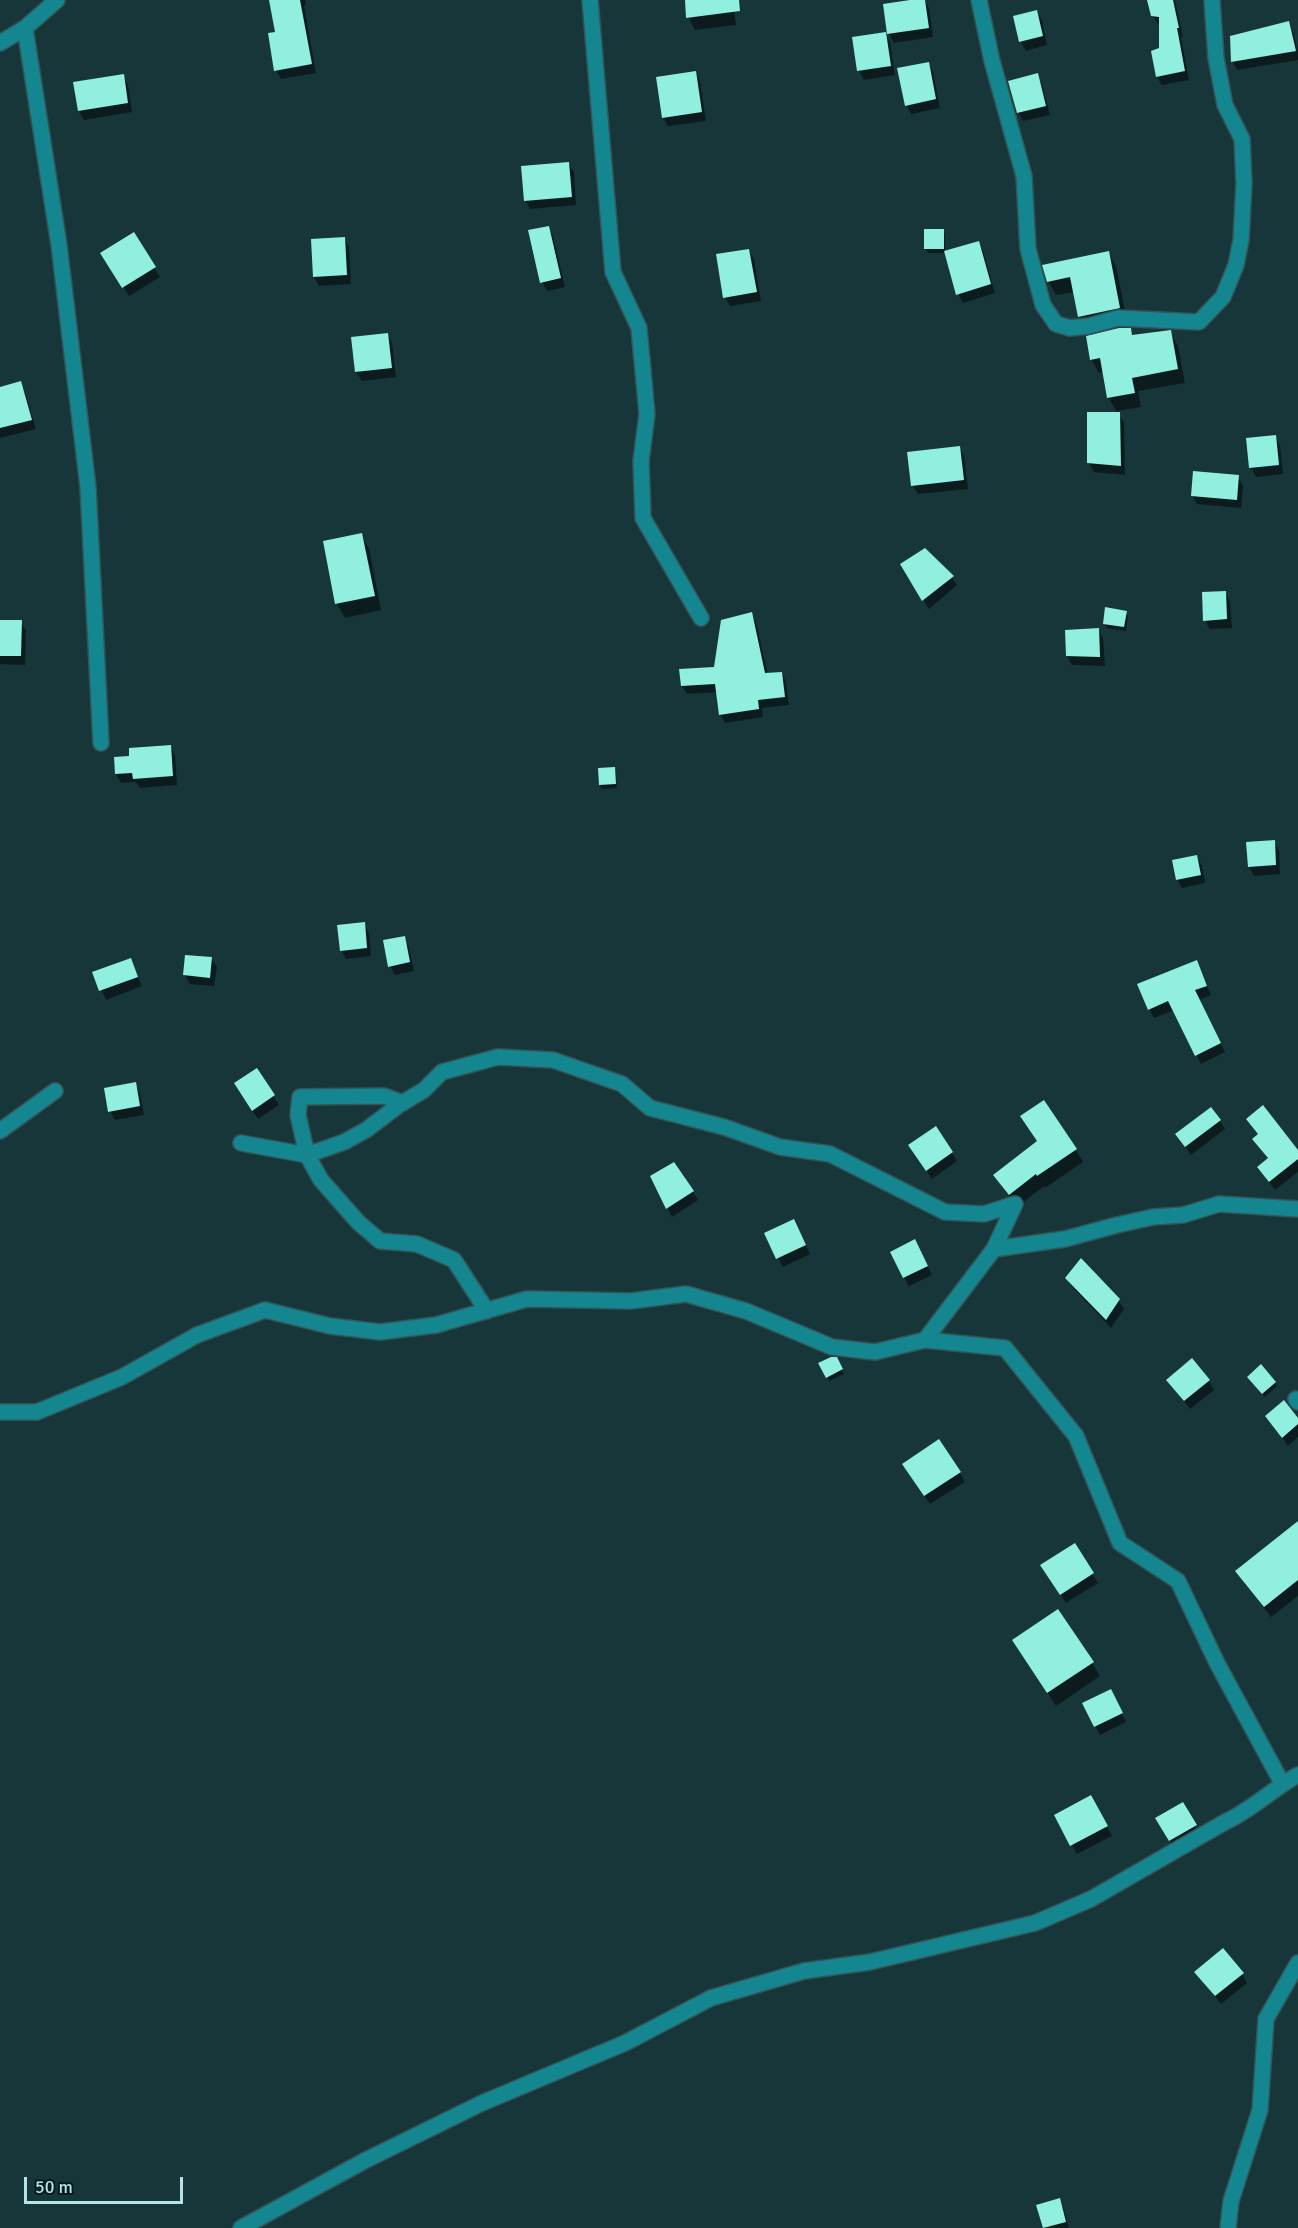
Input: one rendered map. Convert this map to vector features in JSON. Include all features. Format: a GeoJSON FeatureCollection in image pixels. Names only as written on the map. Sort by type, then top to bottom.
{"type":"FeatureCollection","features":[{"type":"Feature","properties":{"kind":"street"},"geometry":{"type":"LineString","coordinates":[[0,43],[25,28],[57,0]]}},
{"type":"Feature","properties":{"kind":"street"},"geometry":{"type":"LineString","coordinates":[[590,0],[613,272],[639,328],[646,414],[641,461],[643,518],[701,618]]}},
{"type":"Feature","properties":{"kind":"street"},"geometry":{"type":"LineString","coordinates":[[979,0],[992,61],[1024,176],[1028,249],[1043,305],[1056,324],[1070,328],[1089,326],[1118,318],[1199,322],[1223,297],[1236,265],[1241,240],[1244,183],[1242,139],[1225,105],[1216,58],[1212,0]]}},
{"type":"Feature","properties":{"kind":"street"},"geometry":{"type":"LineString","coordinates":[[25,28],[60,245],[85,464],[101,743]]}},
{"type":"Feature","properties":{"kind":"street"},"geometry":{"type":"LineString","coordinates":[[241,1143],[307,1155],[344,1142],[366,1130],[424,1090],[442,1072],[498,1057],[554,1060],[622,1084],[650,1108],[724,1127],[780,1146],[830,1154],[945,1212],[984,1214],[1015,1204],[994,1249],[925,1340]]}},
{"type":"Feature","properties":{"kind":"street"},"geometry":{"type":"LineString","coordinates":[[0,1131],[55,1090]]}},
{"type":"Feature","properties":{"kind":"street"},"geometry":{"type":"LineString","coordinates":[[402,1103],[384,1096],[300,1097],[298,1115],[307,1155],[321,1180],[358,1222],[380,1241],[417,1244],[454,1260],[487,1311]]}},
{"type":"Feature","properties":{"kind":"street"},"geometry":{"type":"LineString","coordinates":[[994,1249],[1065,1239],[1153,1217],[1183,1215],[1219,1204],[1298,1209]]}},
{"type":"Feature","properties":{"kind":"street"},"geometry":{"type":"LineString","coordinates":[[0,1412],[37,1412],[122,1377],[197,1335],[265,1310],[330,1326],[380,1332],[436,1325],[527,1299],[631,1301],[686,1294],[746,1311],[832,1347],[875,1352],[925,1340],[1005,1348],[1076,1436],[1120,1543],[1178,1581],[1217,1663],[1282,1784]]}},
{"type":"Feature","properties":{"kind":"street"},"geometry":{"type":"LineString","coordinates":[[241,2228],[376,2154],[482,2103],[625,2043],[711,1998],[804,1971],[870,1962],[1035,1923],[1091,1899],[1225,1822],[1244,1814],[1298,1774]]}},
{"type":"Feature","properties":{"kind":"street"},"geometry":{"type":"LineString","coordinates":[[1228,2228],[1231,2201],[1260,2110],[1266,2019],[1298,1963]]}},
{"type":"Feature","properties":{"kind":"building"},"geometry":{"type":"Polygon","coordinates":[[[269,0],[300,0],[312,64],[274,71],[268,33],[275,32],[269,0]]]}},
{"type":"Feature","properties":{"kind":"building"},"geometry":{"type":"Polygon","coordinates":[[[685,0],[739,0],[740,11],[686,18],[685,0]]]}},
{"type":"Feature","properties":{"kind":"building"},"geometry":{"type":"Polygon","coordinates":[[[925,0],[929,28],[887,34],[883,4],[925,0]]]}},
{"type":"Feature","properties":{"kind":"building"},"geometry":{"type":"Polygon","coordinates":[[[1147,0],[1173,0],[1185,71],[1156,77],[1151,51],[1159,48],[1159,17],[1151,16],[1147,0]]]}},
{"type":"Feature","properties":{"kind":"building"},"geometry":{"type":"Polygon","coordinates":[[[1037,10],[1043,36],[1019,42],[1013,16],[1037,10]]]}},
{"type":"Feature","properties":{"kind":"building"},"geometry":{"type":"Polygon","coordinates":[[[1289,21],[1296,51],[1231,62],[1230,36],[1289,21]]]}},
{"type":"Feature","properties":{"kind":"building"},"geometry":{"type":"Polygon","coordinates":[[[886,32],[891,66],[857,71],[852,37],[886,32]]]}},
{"type":"Feature","properties":{"kind":"building"},"geometry":{"type":"Polygon","coordinates":[[[929,62],[936,99],[905,106],[897,68],[929,62]]]}},
{"type":"Feature","properties":{"kind":"building"},"geometry":{"type":"Polygon","coordinates":[[[696,71],[702,112],[662,118],[656,77],[696,71]]]}},
{"type":"Feature","properties":{"kind":"building"},"geometry":{"type":"Polygon","coordinates":[[[1038,73],[1046,106],[1017,113],[1008,81],[1038,73]]]}},
{"type":"Feature","properties":{"kind":"building"},"geometry":{"type":"Polygon","coordinates":[[[124,74],[128,103],[78,111],[73,82],[124,74]]]}},
{"type":"Feature","properties":{"kind":"building"},"geometry":{"type":"Polygon","coordinates":[[[569,162],[572,197],[524,201],[521,166],[569,162]]]}},
{"type":"Feature","properties":{"kind":"building"},"geometry":{"type":"Polygon","coordinates":[[[549,226],[561,278],[540,283],[528,230],[549,226]]]}},
{"type":"Feature","properties":{"kind":"building"},"geometry":{"type":"Polygon","coordinates":[[[924,229],[944,229],[944,249],[924,249],[924,229]]]}},
{"type":"Feature","properties":{"kind":"building"},"geometry":{"type":"Polygon","coordinates":[[[134,232],[156,267],[122,288],[100,253],[134,232]]]}},
{"type":"Feature","properties":{"kind":"building"},"geometry":{"type":"Polygon","coordinates":[[[345,237],[347,275],[313,277],[311,239],[345,237]]]}},
{"type":"Feature","properties":{"kind":"building"},"geometry":{"type":"Polygon","coordinates":[[[979,241],[991,284],[956,295],[944,251],[979,241]]]}},
{"type":"Feature","properties":{"kind":"building"},"geometry":{"type":"Polygon","coordinates":[[[749,249],[757,292],[723,298],[716,254],[749,249]]]}},
{"type":"Feature","properties":{"kind":"building"},"geometry":{"type":"Polygon","coordinates":[[[1109,251],[1120,308],[1078,317],[1070,277],[1047,282],[1042,265],[1109,251]]]}},
{"type":"Feature","properties":{"kind":"building"},"geometry":{"type":"Polygon","coordinates":[[[1119,328],[1131,328],[1132,335],[1171,330],[1178,369],[1132,378],[1135,393],[1107,398],[1100,358],[1090,360],[1086,336],[1119,328]]]}},
{"type":"Feature","properties":{"kind":"building"},"geometry":{"type":"Polygon","coordinates":[[[388,333],[392,368],[355,372],[351,337],[388,333]]]}},
{"type":"Feature","properties":{"kind":"building"},"geometry":{"type":"Polygon","coordinates":[[[21,381],[32,420],[0,428],[0,387],[21,381]]]}},
{"type":"Feature","properties":{"kind":"building"},"geometry":{"type":"Polygon","coordinates":[[[1087,412],[1120,412],[1121,466],[1087,463],[1087,412]]]}},
{"type":"Feature","properties":{"kind":"building"},"geometry":{"type":"Polygon","coordinates":[[[1276,435],[1279,465],[1249,468],[1246,438],[1276,435]]]}},
{"type":"Feature","properties":{"kind":"building"},"geometry":{"type":"Polygon","coordinates":[[[960,446],[964,480],[911,486],[907,452],[960,446]]]}},
{"type":"Feature","properties":{"kind":"building"},"geometry":{"type":"Polygon","coordinates":[[[1193,471],[1239,475],[1237,500],[1191,496],[1193,471]]]}},
{"type":"Feature","properties":{"kind":"building"},"geometry":{"type":"Polygon","coordinates":[[[362,533],[375,596],[335,604],[323,541],[362,533]]]}},
{"type":"Feature","properties":{"kind":"building"},"geometry":{"type":"Polygon","coordinates":[[[925,548],[954,576],[922,601],[900,564],[925,548]]]}},
{"type":"Feature","properties":{"kind":"building"},"geometry":{"type":"Polygon","coordinates":[[[1226,591],[1227,619],[1203,621],[1202,592],[1226,591]]]}},
{"type":"Feature","properties":{"kind":"building"},"geometry":{"type":"Polygon","coordinates":[[[1105,607],[1127,611],[1124,627],[1103,624],[1105,607]]]}},
{"type":"Feature","properties":{"kind":"building"},"geometry":{"type":"Polygon","coordinates":[[[752,612],[765,673],[782,672],[785,697],[758,700],[759,709],[719,715],[715,684],[681,686],[679,669],[714,667],[721,620],[752,612]]]}},
{"type":"Feature","properties":{"kind":"building"},"geometry":{"type":"Polygon","coordinates":[[[0,620],[22,620],[21,656],[0,656],[0,620]]]}},
{"type":"Feature","properties":{"kind":"building"},"geometry":{"type":"Polygon","coordinates":[[[1099,628],[1100,657],[1066,656],[1065,630],[1099,628]]]}},
{"type":"Feature","properties":{"kind":"building"},"geometry":{"type":"Polygon","coordinates":[[[171,745],[173,776],[133,779],[132,773],[115,774],[114,757],[129,756],[129,748],[171,745]]]}},
{"type":"Feature","properties":{"kind":"building"},"geometry":{"type":"Polygon","coordinates":[[[615,767],[616,784],[599,785],[598,768],[615,767]]]}},
{"type":"Feature","properties":{"kind":"building"},"geometry":{"type":"Polygon","coordinates":[[[1275,840],[1276,865],[1248,867],[1246,842],[1275,840]]]}},
{"type":"Feature","properties":{"kind":"building"},"geometry":{"type":"Polygon","coordinates":[[[1197,855],[1201,875],[1176,880],[1172,860],[1197,855]]]}},
{"type":"Feature","properties":{"kind":"building"},"geometry":{"type":"Polygon","coordinates":[[[365,922],[367,948],[340,951],[337,925],[365,922]]]}},
{"type":"Feature","properties":{"kind":"building"},"geometry":{"type":"Polygon","coordinates":[[[405,936],[410,962],[388,967],[383,940],[405,936]]]}},
{"type":"Feature","properties":{"kind":"building"},"geometry":{"type":"Polygon","coordinates":[[[185,955],[212,957],[210,978],[183,975],[185,955]]]}},
{"type":"Feature","properties":{"kind":"building"},"geometry":{"type":"Polygon","coordinates":[[[131,958],[138,977],[99,991],[92,972],[131,958]]]}},
{"type":"Feature","properties":{"kind":"building"},"geometry":{"type":"Polygon","coordinates":[[[1197,960],[1207,986],[1195,990],[1221,1043],[1195,1056],[1168,1001],[1148,1010],[1137,984],[1197,960]]]}},
{"type":"Feature","properties":{"kind":"building"},"geometry":{"type":"Polygon","coordinates":[[[257,1068],[275,1095],[252,1111],[234,1083],[257,1068]]]}},
{"type":"Feature","properties":{"kind":"building"},"geometry":{"type":"Polygon","coordinates":[[[136,1082],[140,1106],[108,1112],[104,1088],[136,1082]]]}},
{"type":"Feature","properties":{"kind":"building"},"geometry":{"type":"Polygon","coordinates":[[[1044,1100],[1077,1149],[1037,1176],[1036,1174],[1009,1195],[993,1175],[1037,1141],[1020,1116],[1044,1100]]]}},
{"type":"Feature","properties":{"kind":"building"},"geometry":{"type":"Polygon","coordinates":[[[1263,1105],[1298,1150],[1298,1159],[1269,1182],[1257,1167],[1268,1158],[1252,1139],[1258,1134],[1246,1119],[1263,1105]]]}},
{"type":"Feature","properties":{"kind":"building"},"geometry":{"type":"Polygon","coordinates":[[[1211,1107],[1221,1120],[1185,1147],[1175,1134],[1211,1107]]]}},
{"type":"Feature","properties":{"kind":"building"},"geometry":{"type":"Polygon","coordinates":[[[936,1126],[953,1152],[926,1171],[908,1145],[936,1126]]]}},
{"type":"Feature","properties":{"kind":"building"},"geometry":{"type":"Polygon","coordinates":[[[674,1162],[694,1191],[666,1209],[650,1176],[674,1162]]]}},
{"type":"Feature","properties":{"kind":"building"},"geometry":{"type":"Polygon","coordinates":[[[794,1219],[806,1245],[776,1259],[764,1233],[794,1219]]]}},
{"type":"Feature","properties":{"kind":"building"},"geometry":{"type":"Polygon","coordinates":[[[915,1239],[928,1266],[903,1278],[890,1252],[915,1239]]]}},
{"type":"Feature","properties":{"kind":"building"},"geometry":{"type":"Polygon","coordinates":[[[1081,1258],[1120,1299],[1106,1320],[1065,1278],[1081,1258]]]}},
{"type":"Feature","properties":{"kind":"building"},"geometry":{"type":"Polygon","coordinates":[[[831,1357],[837,1357],[843,1369],[826,1378],[818,1363],[831,1357]]]}},
{"type":"Feature","properties":{"kind":"building"},"geometry":{"type":"Polygon","coordinates":[[[1192,1358],[1210,1380],[1184,1401],[1166,1380],[1192,1358]]]}},
{"type":"Feature","properties":{"kind":"building"},"geometry":{"type":"Polygon","coordinates":[[[1261,1364],[1276,1382],[1262,1394],[1247,1377],[1261,1364]]]}},
{"type":"Feature","properties":{"kind":"building"},"geometry":{"type":"Polygon","coordinates":[[[1284,1400],[1298,1418],[1298,1424],[1282,1438],[1265,1416],[1284,1400]]]}},
{"type":"Feature","properties":{"kind":"building"},"geometry":{"type":"Polygon","coordinates":[[[939,1439],[961,1472],[924,1496],[902,1464],[939,1439]]]}},
{"type":"Feature","properties":{"kind":"building"},"geometry":{"type":"Polygon","coordinates":[[[1298,1521],[1298,1580],[1264,1607],[1235,1571],[1298,1521]]]}},
{"type":"Feature","properties":{"kind":"building"},"geometry":{"type":"Polygon","coordinates":[[[1075,1543],[1094,1573],[1060,1595],[1040,1565],[1075,1543]]]}},
{"type":"Feature","properties":{"kind":"building"},"geometry":{"type":"Polygon","coordinates":[[[1058,1609],[1094,1662],[1047,1693],[1012,1640],[1058,1609]]]}},
{"type":"Feature","properties":{"kind":"building"},"geometry":{"type":"Polygon","coordinates":[[[1111,1689],[1123,1713],[1094,1727],[1082,1703],[1111,1689]]]}},
{"type":"Feature","properties":{"kind":"building"},"geometry":{"type":"Polygon","coordinates":[[[1091,1795],[1108,1826],[1070,1846],[1054,1815],[1091,1795]]]}},
{"type":"Feature","properties":{"kind":"building"},"geometry":{"type":"Polygon","coordinates":[[[1183,1802],[1197,1825],[1169,1841],[1155,1818],[1183,1802]]]}},
{"type":"Feature","properties":{"kind":"building"},"geometry":{"type":"Polygon","coordinates":[[[1223,1948],[1244,1973],[1215,1996],[1194,1972],[1223,1948]]]}},
{"type":"Feature","properties":{"kind":"building"},"geometry":{"type":"Polygon","coordinates":[[[1060,2198],[1066,2222],[1043,2228],[1036,2205],[1060,2198]]]}}]}
